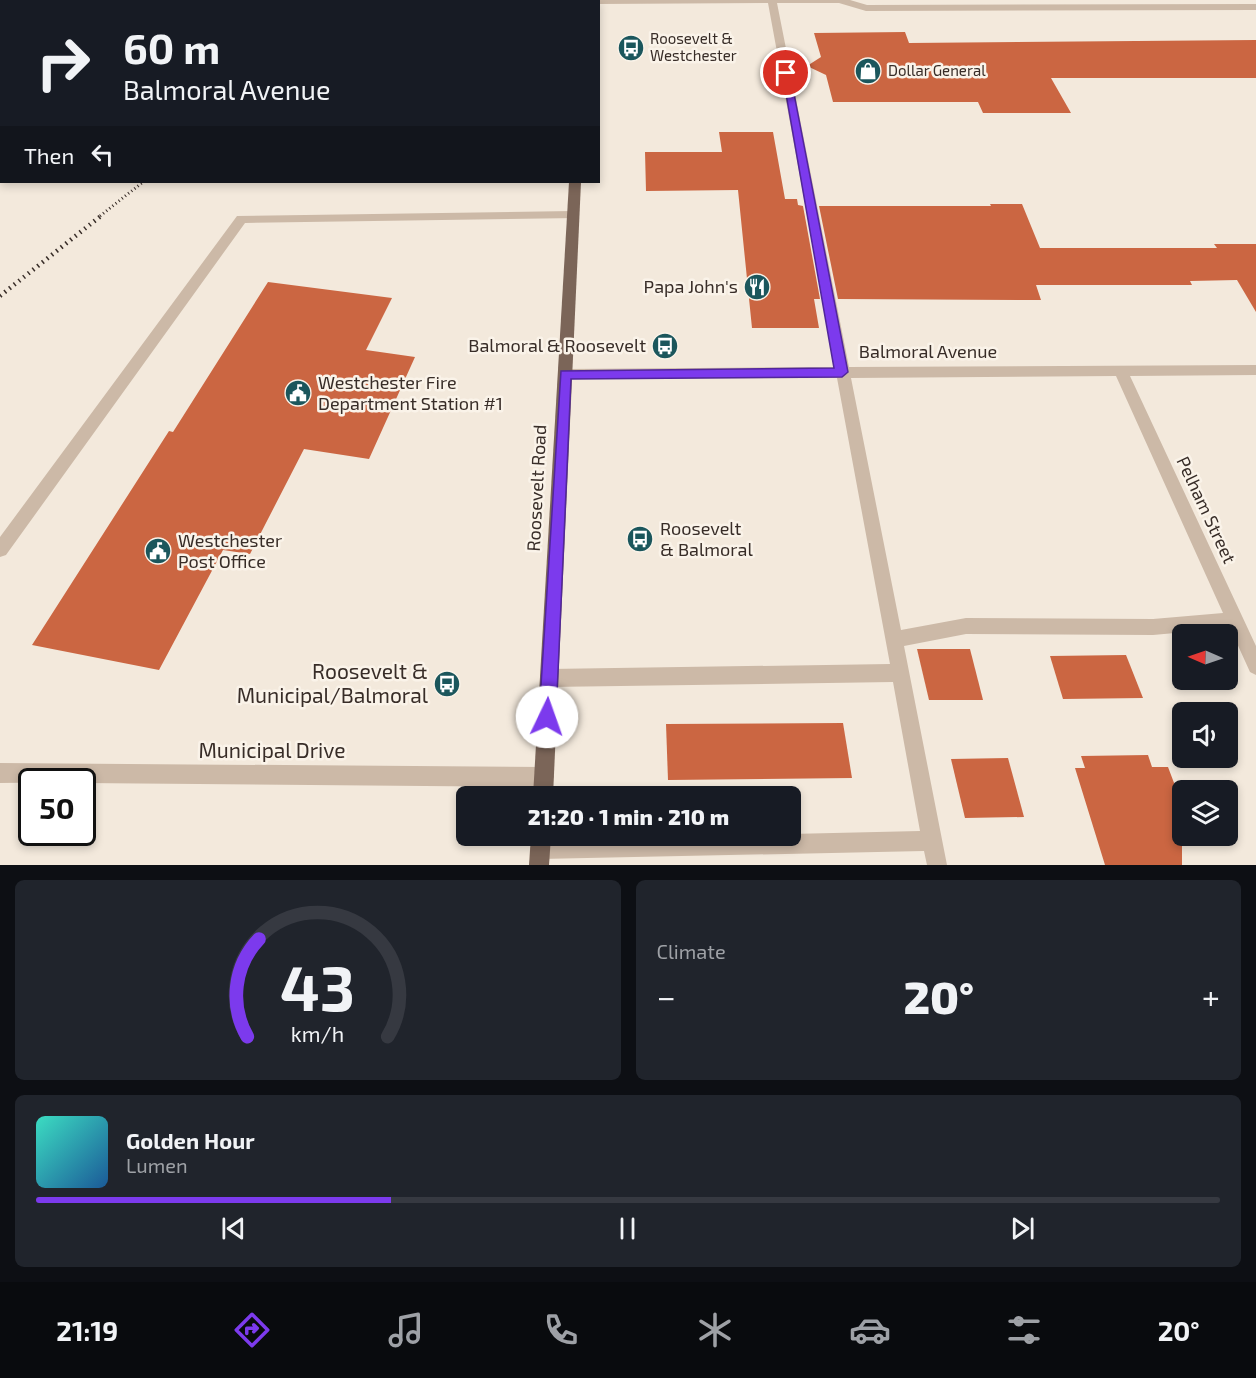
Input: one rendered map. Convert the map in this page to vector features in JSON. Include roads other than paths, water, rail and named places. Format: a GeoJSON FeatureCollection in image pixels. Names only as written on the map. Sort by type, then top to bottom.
{"type":"FeatureCollection","features":[{"type":"Feature","properties":{"kind":"main road","name":"Roosevelt Road"},"geometry":{"type":"LineString","coordinates":[[544,786],[575,183]]}},
{"type":"Feature","properties":{"kind":"street"},"geometry":{"type":"LineString","coordinates":[[772,0],[894,639],[898,673],[937,865]]}},
{"type":"Feature","properties":{"kind":"street"},"geometry":{"type":"LineString","coordinates":[[600,1],[840,0],[866,8],[955,4],[1256,6]]}},
{"type":"Feature","properties":{"kind":"street"},"geometry":{"type":"LineString","coordinates":[[0,550],[241,219],[573,215]]}},
{"type":"Feature","properties":{"kind":"street","name":"Balmoral Avenue"},"geometry":{"type":"LineString","coordinates":[[565,374],[1256,370]]}},
{"type":"Feature","properties":{"kind":"street","name":"Pelham Street"},"geometry":{"type":"LineString","coordinates":[[1121,371],[1256,666]]}},
{"type":"Feature","properties":{"kind":"street"},"geometry":{"type":"LineString","coordinates":[[894,639],[966,626],[1153,627],[1235,620]]}},
{"type":"Feature","properties":{"kind":"street"},"geometry":{"type":"LineString","coordinates":[[549,678],[898,673]]}},
{"type":"Feature","properties":{"kind":"street","name":"Municipal Drive"},"geometry":{"type":"LineString","coordinates":[[0,774],[502,786]]}},
{"type":"Feature","properties":{"kind":"street"},"geometry":{"type":"LineString","coordinates":[[540,850],[932,841]]}},
{"type":"Feature","properties":{"kind":"railway"},"geometry":{"type":"LineString","coordinates":[[100,216],[142,183]]}},
{"type":"Feature","properties":{"kind":"railway"},"geometry":{"type":"LineString","coordinates":[[0,296],[102,215]]}},
{"type":"Feature","properties":{"kind":"place","name":"Roosevelt & Westchester"},"geometry":{"type":"Point","coordinates":[631,48]}},
{"type":"Feature","properties":{"kind":"place","name":"Dollar General"},"geometry":{"type":"Point","coordinates":[868,71]}},
{"type":"Feature","properties":{"kind":"place","name":"Papa John's"},"geometry":{"type":"Point","coordinates":[757,287]}},
{"type":"Feature","properties":{"kind":"place","name":"Balmoral & Roosevelt"},"geometry":{"type":"Point","coordinates":[665,346]}},
{"type":"Feature","properties":{"kind":"place","name":"Westchester Fire Department Station #1"},"geometry":{"type":"Point","coordinates":[298,393]}},
{"type":"Feature","properties":{"kind":"place","name":"Roosevelt & Balmoral"},"geometry":{"type":"Point","coordinates":[640,539]}},
{"type":"Feature","properties":{"kind":"place","name":"Westchester Post Office"},"geometry":{"type":"Point","coordinates":[158,551]}},
{"type":"Feature","properties":{"kind":"place","name":"Roosevelt & Municipal/Balmoral"},"geometry":{"type":"Point","coordinates":[447,684]}}]}
